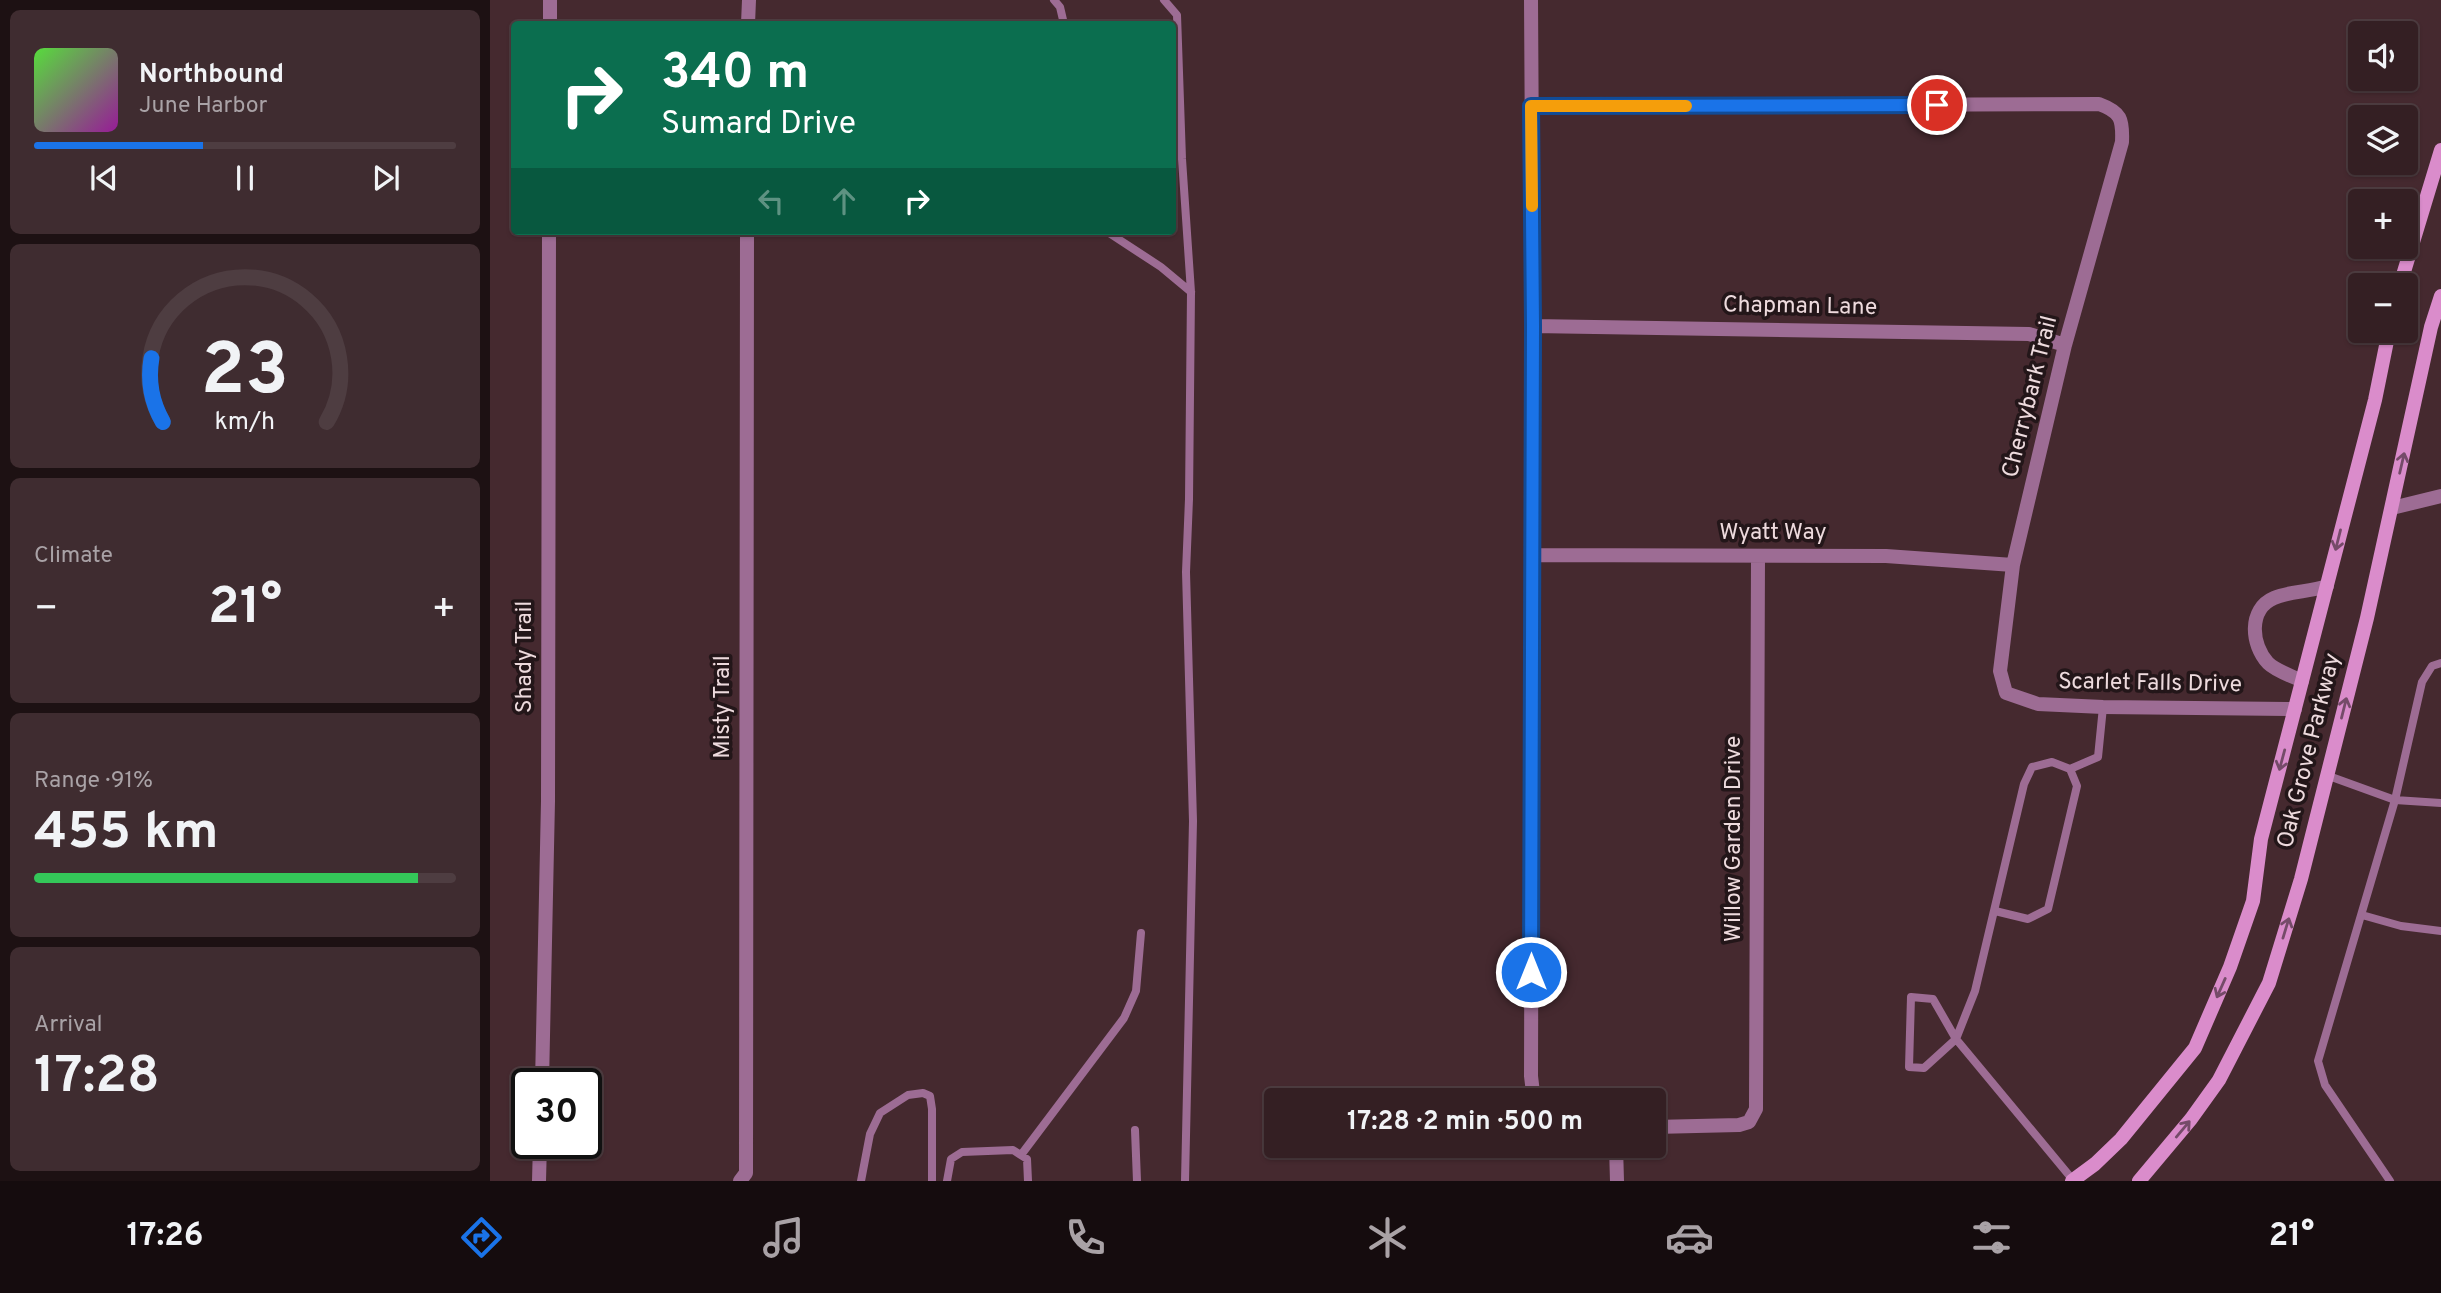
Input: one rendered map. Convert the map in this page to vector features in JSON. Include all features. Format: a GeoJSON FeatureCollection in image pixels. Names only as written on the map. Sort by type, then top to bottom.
{"type":"FeatureCollection","features":[{"type":"Feature","properties":{"kind":"main road"},"geometry":{"type":"LineString","coordinates":[[2404,273],[2441,150]]}},
{"type":"Feature","properties":{"kind":"main road","name":"Oak Grove Parkway"},"geometry":{"type":"LineString","coordinates":[[2139,1181],[2219,1080],[2269,983],[2301,878],[2367,618],[2431,327],[2441,296]]}},
{"type":"Feature","properties":{"kind":"main road","name":"Oak Grove Parkway"},"geometry":{"type":"LineString","coordinates":[[2073,1181],[2121,1139],[2195,1048],[2230,967],[2253,901],[2261,839],[2375,400],[2387,343]]}},
{"type":"Feature","properties":{"kind":"street"},"geometry":{"type":"LineString","coordinates":[[550,0],[550,21]]}},
{"type":"Feature","properties":{"kind":"street"},"geometry":{"type":"LineString","coordinates":[[748,21],[749,0]]}},
{"type":"Feature","properties":{"kind":"street"},"geometry":{"type":"LineString","coordinates":[[1531,0],[1532,1088]]}},
{"type":"Feature","properties":{"kind":"street","name":"Cherrybark Trail"},"geometry":{"type":"LineString","coordinates":[[1531,106],[2099,104],[2113,109],[2119,116],[2123,124],[2122,142],[2066,345],[2013,565],[2000,671],[2006,693]]}},
{"type":"Feature","properties":{"kind":"street","name":"Shady Trail"},"geometry":{"type":"LineString","coordinates":[[541,1068],[548,787],[549,235]]}},
{"type":"Feature","properties":{"kind":"street","name":"Misty Trail"},"geometry":{"type":"LineString","coordinates":[[740,1181],[746,1173],[747,235]]}},
{"type":"Feature","properties":{"kind":"street","name":"Chapman Lane"},"geometry":{"type":"LineString","coordinates":[[1533,326],[2029,334],[2066,345]]}},
{"type":"Feature","properties":{"kind":"street"},"geometry":{"type":"LineString","coordinates":[[2392,508],[2441,496]]}},
{"type":"Feature","properties":{"kind":"street","name":"Wyatt Way"},"geometry":{"type":"LineString","coordinates":[[1532,555],[1886,556],[2013,565]]}},
{"type":"Feature","properties":{"kind":"street","name":"Willow Garden Drive"},"geometry":{"type":"LineString","coordinates":[[1666,1127],[1739,1125],[1749,1122],[1756,1108],[1758,555]]}},
{"type":"Feature","properties":{"kind":"street"},"geometry":{"type":"LineString","coordinates":[[2302,681],[2269,663],[2255,642],[2255,625],[2262,605],[2274,597],[2327,586]]}},
{"type":"Feature","properties":{"kind":"street","name":"Scarlet Falls Drive"},"geometry":{"type":"LineString","coordinates":[[2006,693],[2038,704],[2295,709]]}},
{"type":"Feature","properties":{"kind":"street"},"geometry":{"type":"LineString","coordinates":[[1616,1158],[1617,1181]]}},
{"type":"Feature","properties":{"kind":"street"},"geometry":{"type":"LineString","coordinates":[[539,1181],[540,1159]]}},
{"type":"Feature","properties":{"kind":"lane"},"geometry":{"type":"LineString","coordinates":[[1054,0],[1060,7],[1063,21]]}},
{"type":"Feature","properties":{"kind":"lane"},"geometry":{"type":"LineString","coordinates":[[1164,0],[1177,15],[1182,159],[1191,292],[1186,572],[1193,821],[1185,1181]]}},
{"type":"Feature","properties":{"kind":"lane"},"geometry":{"type":"LineString","coordinates":[[1112,235],[1161,267],[1191,292]]}},
{"type":"Feature","properties":{"kind":"lane"},"geometry":{"type":"LineString","coordinates":[[2390,1181],[2325,1085],[2318,1061],[2395,800],[2422,682],[2432,666],[2441,663]]}},
{"type":"Feature","properties":{"kind":"lane"},"geometry":{"type":"LineString","coordinates":[[2073,1181],[1956,1040],[1933,999],[1911,997],[1909,1067],[1924,1068],[1956,1040],[1975,991],[2024,784],[2032,767],[2052,762],[2070,769],[2098,757],[2103,707]]}},
{"type":"Feature","properties":{"kind":"lane"},"geometry":{"type":"LineString","coordinates":[[1996,911],[2028,919],[2048,909],[2077,786],[2070,769]]}},
{"type":"Feature","properties":{"kind":"lane"},"geometry":{"type":"LineString","coordinates":[[2326,775],[2395,800],[2441,803]]}},
{"type":"Feature","properties":{"kind":"lane"},"geometry":{"type":"LineString","coordinates":[[2362,915],[2401,926],[2441,931]]}},
{"type":"Feature","properties":{"kind":"lane"},"geometry":{"type":"LineString","coordinates":[[1021,1155],[1124,1018],[1136,991],[1141,933]]}},
{"type":"Feature","properties":{"kind":"lane"},"geometry":{"type":"LineString","coordinates":[[861,1181],[870,1134],[880,1113],[908,1096],[923,1093],[930,1096],[932,1109],[932,1181]]}},
{"type":"Feature","properties":{"kind":"lane"},"geometry":{"type":"LineString","coordinates":[[1135,1130],[1136,1181]]}},
{"type":"Feature","properties":{"kind":"lane"},"geometry":{"type":"LineString","coordinates":[[947,1181],[951,1159],[962,1152],[1013,1150],[1027,1159],[1028,1181]]}},
{"type":"Feature","properties":{"kind":"slow traffic"},"geometry":{"type":"LineString","coordinates":[[1532,206],[1531,106],[1686,106]]}},
{"type":"Feature","properties":{"kind":"route"},"geometry":{"type":"LineString","coordinates":[[1531,972],[1531,106],[1937,105]]}}]}
